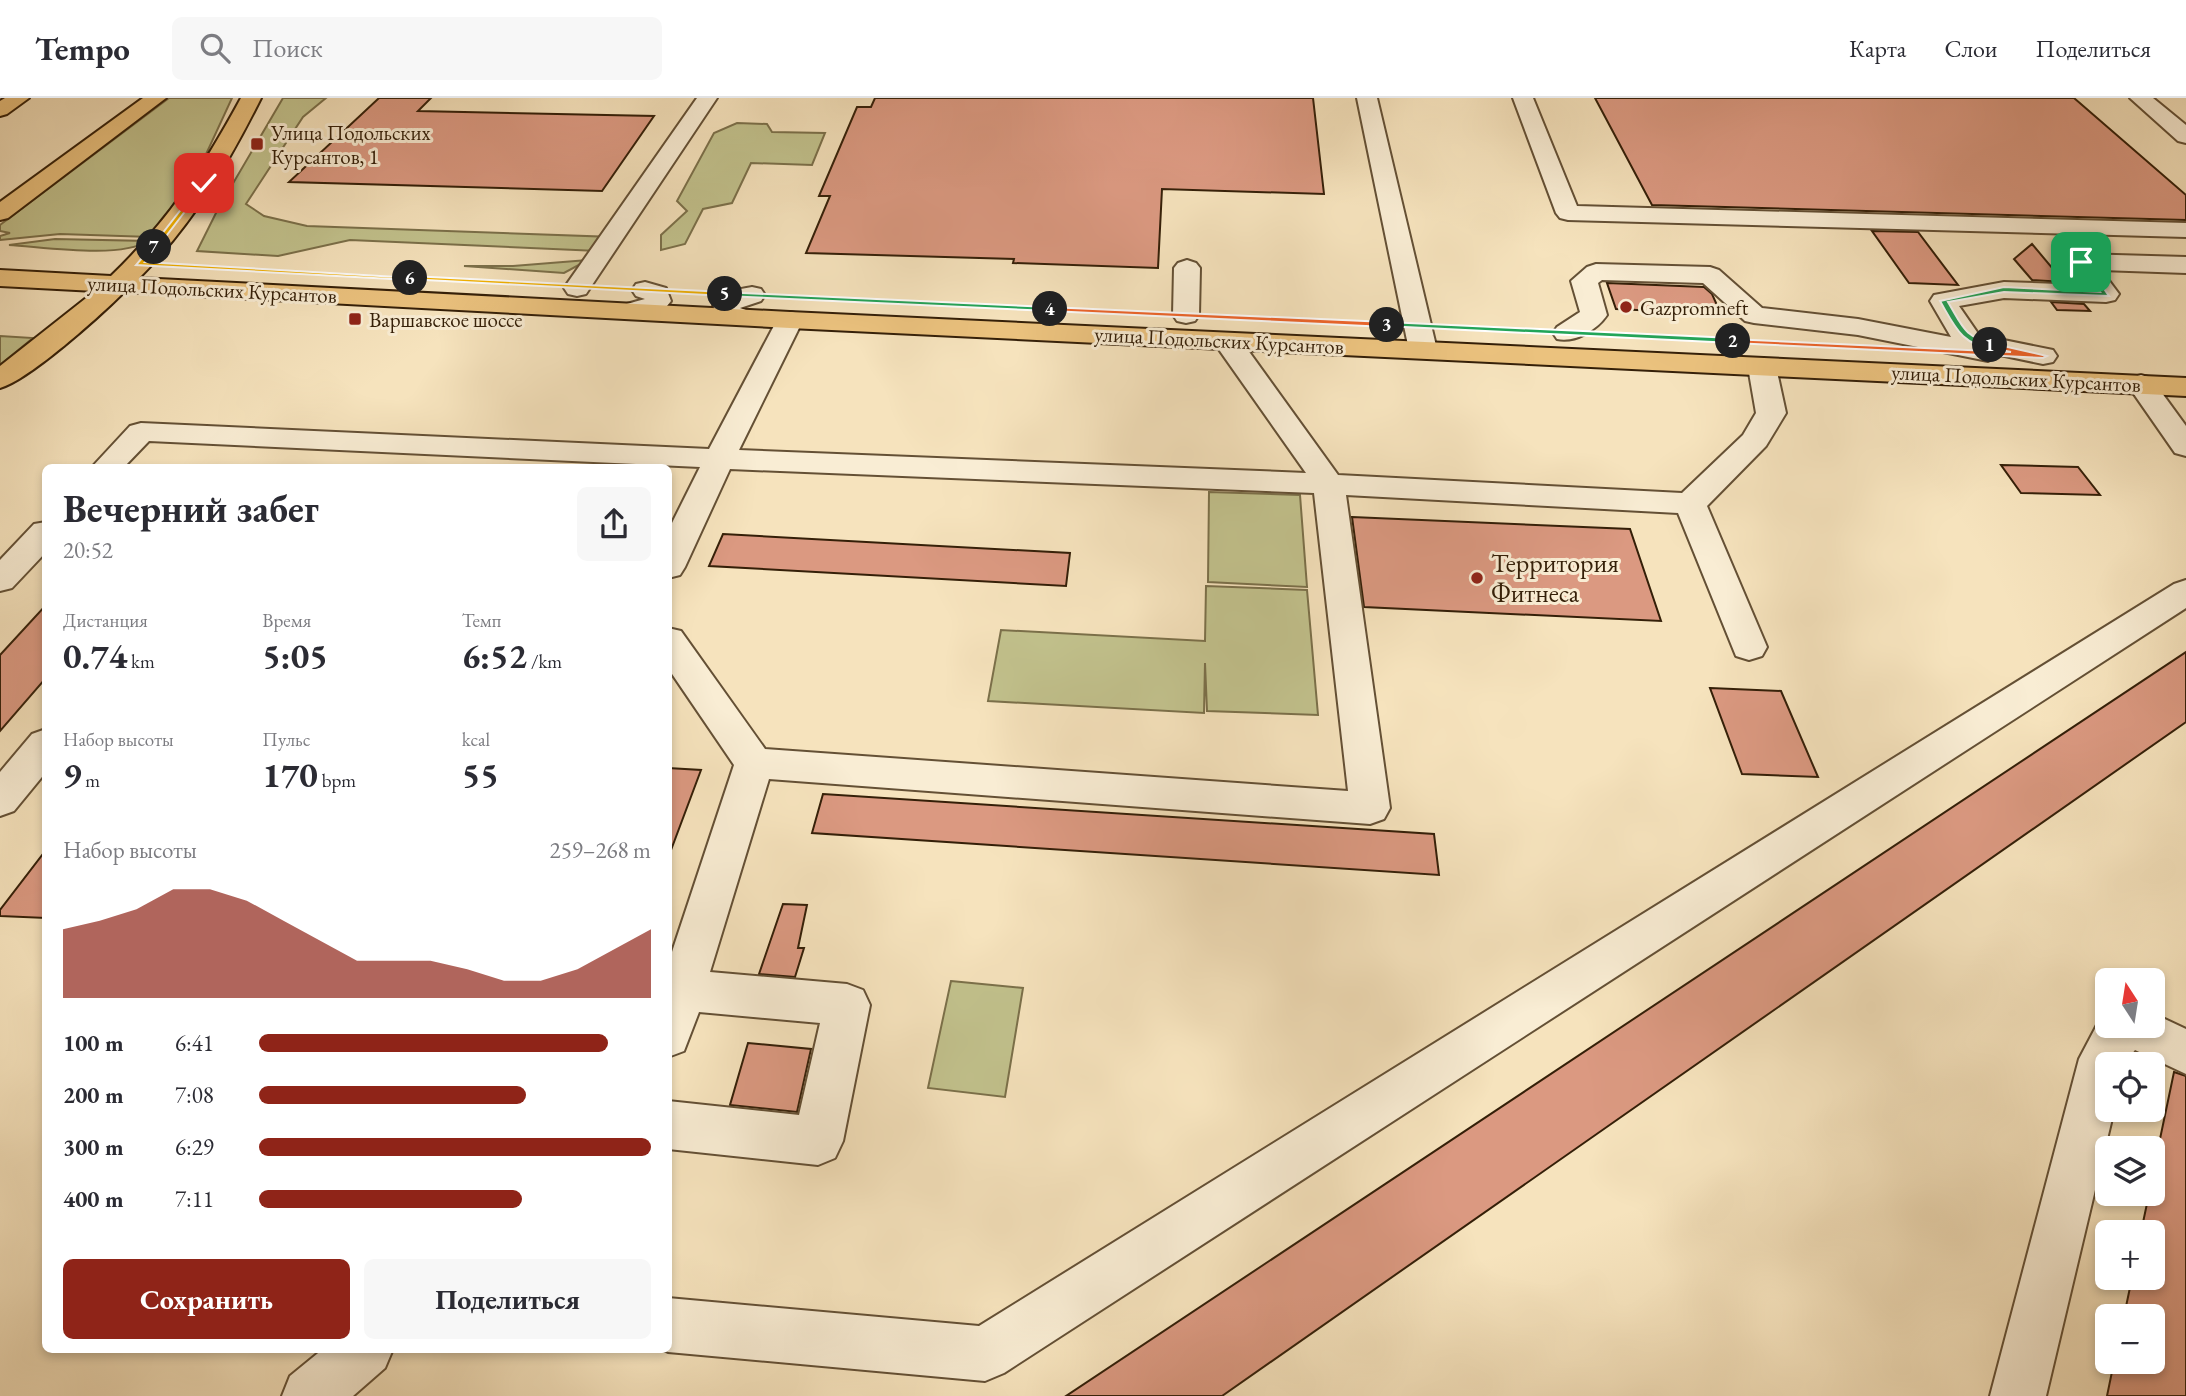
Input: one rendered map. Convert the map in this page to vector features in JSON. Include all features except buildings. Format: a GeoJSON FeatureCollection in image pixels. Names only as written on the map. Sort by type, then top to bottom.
{"type":"FeatureCollection","features":[{"type":"Feature","properties":{"kind":"main road"},"geometry":{"type":"LineString","coordinates":[[0,110],[19,98]]}},
{"type":"Feature","properties":{"kind":"main road"},"geometry":{"type":"LineString","coordinates":[[0,213],[156,98]]}},
{"type":"Feature","properties":{"kind":"main road"},"geometry":{"type":"LineString","coordinates":[[0,379],[43,349],[139,264],[204,183],[251,98]]}},
{"type":"Feature","properties":{"kind":"main road","name":"улица Подольских Курсантов"},"geometry":{"type":"LineString","coordinates":[[0,257],[577,288],[638,301]]}},
{"type":"Feature","properties":{"kind":"main road","name":"улица Подольских Курсантов"},"geometry":{"type":"LineString","coordinates":[[0,278],[746,306],[1186,315],[1762,367],[2186,387]]}},
{"type":"Feature","properties":{"kind":"main road","name":"улица Подольских Курсантов"},"geometry":{"type":"LineString","coordinates":[[746,306],[790,320],[1227,341],[1567,333],[1989,352],[2186,364]]}},
{"type":"Feature","properties":{"kind":"street"},"geometry":{"type":"LineString","coordinates":[[577,288],[707,98]]}},
{"type":"Feature","properties":{"kind":"street"},"geometry":{"type":"LineString","coordinates":[[1367,98],[1420,338]]}},
{"type":"Feature","properties":{"kind":"street"},"geometry":{"type":"LineString","coordinates":[[1523,98],[1568,213],[2186,230]]}},
{"type":"Feature","properties":{"kind":"street"},"geometry":{"type":"LineString","coordinates":[[2140,98],[2186,136]]}},
{"type":"Feature","properties":{"kind":"street"},"geometry":{"type":"LineString","coordinates":[[2043,356],[1970,341],[1962,333],[1944,301],[2004,290],[2106,294],[2081,262],[2186,265]]}},
{"type":"Feature","properties":{"kind":"street"},"geometry":{"type":"LineString","coordinates":[[1186,315],[1187,268]]}},
{"type":"Feature","properties":{"kind":"street"},"geometry":{"type":"LineString","coordinates":[[1567,333],[1594,315],[1584,281],[1596,272],[1710,275],[1754,315],[1858,327],[1989,352]]}},
{"type":"Feature","properties":{"kind":"street"},"geometry":{"type":"LineString","coordinates":[[672,559],[790,320]]}},
{"type":"Feature","properties":{"kind":"street"},"geometry":{"type":"LineString","coordinates":[[754,763],[1082,789],[1370,807],[1329,484],[1227,341]]}},
{"type":"Feature","properties":{"kind":"street"},"geometry":{"type":"LineString","coordinates":[[110,464],[141,432],[1329,484],[1690,504],[1755,440],[1771,413],[1762,367]]}},
{"type":"Feature","properties":{"kind":"street"},"geometry":{"type":"LineString","coordinates":[[2141,384],[2186,447]]}},
{"type":"Feature","properties":{"kind":"street"},"geometry":{"type":"LineString","coordinates":[[313,464],[331,441]]}},
{"type":"Feature","properties":{"kind":"street"},"geometry":{"type":"LineString","coordinates":[[1690,504],[1749,647]]}},
{"type":"Feature","properties":{"kind":"street"},"geometry":{"type":"LineString","coordinates":[[0,580],[42,536]]}},
{"type":"Feature","properties":{"kind":"street"},"geometry":{"type":"LineString","coordinates":[[672,1325],[985,1354],[2186,592]]}},
{"type":"Feature","properties":{"kind":"street"},"geometry":{"type":"LineString","coordinates":[[672,646],[754,763]]}},
{"type":"Feature","properties":{"kind":"street"},"geometry":{"type":"LineString","coordinates":[[0,800],[42,749]]}},
{"type":"Feature","properties":{"kind":"street"},"geometry":{"type":"LineString","coordinates":[[672,1024],[754,763]]}},
{"type":"Feature","properties":{"kind":"street"},"geometry":{"type":"LineString","coordinates":[[672,1125],[818,1141],[847,1005],[683,990]]}},
{"type":"Feature","properties":{"kind":"street"},"geometry":{"type":"LineString","coordinates":[[2165,1020],[2186,1019]]}},
{"type":"Feature","properties":{"kind":"street"},"geometry":{"type":"LineString","coordinates":[[2018,1396],[2102,1059],[2113,1038]]}},
{"type":"Feature","properties":{"kind":"street"},"geometry":{"type":"LineString","coordinates":[[2157,1038],[2186,1052]]}},
{"type":"Feature","properties":{"kind":"street"},"geometry":{"type":"LineString","coordinates":[[310,1396],[361,1353]]}},
{"type":"Feature","properties":{"kind":"green space"},"geometry":{"type":"Polygon","coordinates":[[[169,98],[232,98],[202,163],[151,237],[60,234],[0,240],[0,236],[10,233],[0,231],[0,225],[169,98]]]}},
{"type":"Feature","properties":{"kind":"green space"},"geometry":{"type":"Polygon","coordinates":[[[283,98],[326,98],[303,117],[246,204],[264,216],[307,226],[613,237],[598,251],[350,240],[278,256],[197,251],[218,209],[283,98]]]}},
{"type":"Feature","properties":{"kind":"green space"},"geometry":{"type":"Polygon","coordinates":[[[737,123],[767,124],[772,132],[825,133],[812,165],[751,163],[732,203],[703,209],[685,244],[661,250],[661,235],[687,211],[677,201],[714,133],[737,123]]]}},
{"type":"Feature","properties":{"kind":"green space"},"geometry":{"type":"Polygon","coordinates":[[[55,239],[148,241],[135,246],[101,251],[9,245],[55,239]]]}},
{"type":"Feature","properties":{"kind":"green space"},"geometry":{"type":"Polygon","coordinates":[[[588,260],[564,273],[464,266],[513,266],[588,260]]]}},
{"type":"Feature","properties":{"kind":"green space"},"geometry":{"type":"Polygon","coordinates":[[[0,336],[33,338],[0,365],[0,336]]]}},
{"type":"Feature","properties":{"kind":"green space"},"geometry":{"type":"Polygon","coordinates":[[[1209,492],[1300,495],[1307,587],[1208,582],[1209,492]]]}},
{"type":"Feature","properties":{"kind":"green space"},"geometry":{"type":"Polygon","coordinates":[[[1206,586],[1307,590],[1318,715],[1207,711],[1205,663],[1204,713],[988,701],[1001,630],[1205,641],[1206,586]]]}},
{"type":"Feature","properties":{"kind":"green space"},"geometry":{"type":"Polygon","coordinates":[[[951,981],[1023,988],[1005,1097],[928,1088],[951,981]]]}},
{"type":"Feature","properties":{"kind":"place","name":"Улица Подольских Курсантов, 1"},"geometry":{"type":"Point","coordinates":[257,144]}},
{"type":"Feature","properties":{"kind":"place","name":"Gazpromneft"},"geometry":{"type":"Point","coordinates":[1626,307]}},
{"type":"Feature","properties":{"kind":"place","name":"Варшавское шоссе"},"geometry":{"type":"Point","coordinates":[355,319]}},
{"type":"Feature","properties":{"kind":"place","name":"Территория Фитнеса"},"geometry":{"type":"Point","coordinates":[1477,578]}},
{"type":"Feature","properties":{"kind":"route"},"geometry":{"type":"LineString","coordinates":[[204,183],[139,264],[577,288],[2043,356],[1970,341],[1962,333],[1944,301],[2004,290],[2106,294],[2081,262]]}}]}
